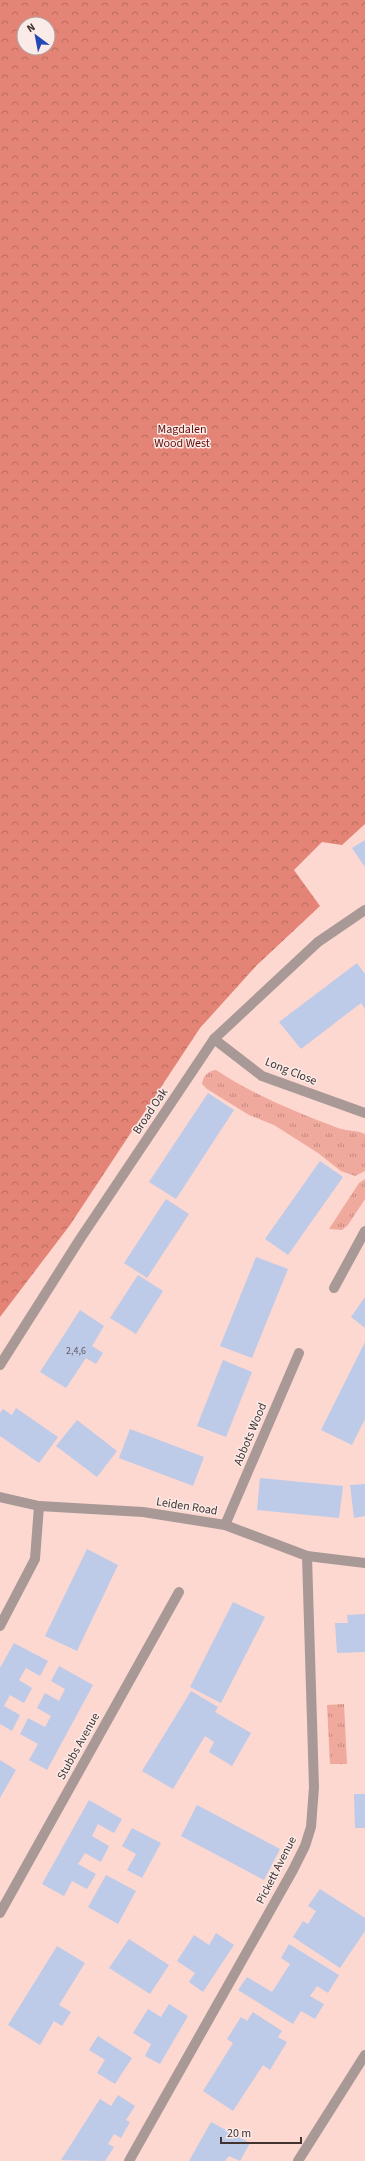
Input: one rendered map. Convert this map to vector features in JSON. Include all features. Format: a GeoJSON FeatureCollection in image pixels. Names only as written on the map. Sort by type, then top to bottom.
{"type":"FeatureCollection","features":[{"type":"Feature","properties":{"kind":"street","name":"Broad Oak"},"geometry":{"type":"LineString","coordinates":[[0,1365],[80,1239],[214,1039],[318,942],[365,910]]}},
{"type":"Feature","properties":{"kind":"street","name":"Long Close"},"geometry":{"type":"LineString","coordinates":[[214,1039],[262,1076],[365,1113]]}},
{"type":"Feature","properties":{"kind":"street"},"geometry":{"type":"LineString","coordinates":[[334,1288],[365,1231]]}},
{"type":"Feature","properties":{"kind":"street","name":"Abbots Wood"},"geometry":{"type":"LineString","coordinates":[[225,1525],[299,1353]]}},
{"type":"Feature","properties":{"kind":"street","name":"Leiden Road"},"geometry":{"type":"LineString","coordinates":[[0,1497],[39,1506],[143,1512],[225,1525],[307,1556],[365,1563]]}},
{"type":"Feature","properties":{"kind":"street"},"geometry":{"type":"LineString","coordinates":[[0,1626],[35,1559],[39,1506]]}},
{"type":"Feature","properties":{"kind":"street","name":"Pickett Avenue"},"geometry":{"type":"LineString","coordinates":[[129,2161],[293,1870],[311,1827],[314,1787],[307,1556]]}},
{"type":"Feature","properties":{"kind":"street","name":"Stubbs Avenue"},"geometry":{"type":"LineString","coordinates":[[0,1913],[179,1592]]}},
{"type":"Feature","properties":{"kind":"street"},"geometry":{"type":"LineString","coordinates":[[298,2161],[365,2055]]}},
{"type":"Feature","properties":{"kind":"green space","name":"Magdalen Wood West"},"geometry":{"type":"Polygon","coordinates":[[[0,0],[365,0],[365,824],[342,845],[322,842],[294,870],[320,906],[257,965],[200,1028],[70,1225],[0,1317],[0,0]]]}},
{"type":"Feature","properties":{"kind":"green space"},"geometry":{"type":"Polygon","coordinates":[[[216,1070],[260,1095],[291,1109],[338,1128],[365,1134],[365,1171],[355,1176],[341,1171],[318,1153],[274,1125],[249,1115],[207,1089],[202,1084],[203,1079],[208,1073],[216,1070]]]}},
{"type":"Feature","properties":{"kind":"green space"},"geometry":{"type":"Polygon","coordinates":[[[365,1179],[365,1199],[348,1225],[342,1230],[329,1229],[359,1183],[365,1179]]]}},
{"type":"Feature","properties":{"kind":"green space"},"geometry":{"type":"Polygon","coordinates":[[[344,1704],[347,1764],[330,1764],[327,1705],[344,1704]]]}},
{"type":"Feature","properties":{"kind":"building"},"geometry":{"type":"Polygon","coordinates":[[[365,840],[365,867],[352,848],[365,840]]]}},
{"type":"Feature","properties":{"kind":"building"},"geometry":{"type":"Polygon","coordinates":[[[357,963],[365,974],[365,1009],[361,1003],[301,1049],[279,1022],[357,963]]]}},
{"type":"Feature","properties":{"kind":"building"},"geometry":{"type":"Polygon","coordinates":[[[208,1093],[234,1110],[176,1199],[149,1182],[208,1093]]]}},
{"type":"Feature","properties":{"kind":"building"},"geometry":{"type":"Polygon","coordinates":[[[320,1161],[343,1177],[288,1255],[265,1239],[320,1161]]]}},
{"type":"Feature","properties":{"kind":"building"},"geometry":{"type":"Polygon","coordinates":[[[166,1199],[189,1214],[147,1278],[124,1263],[166,1199]]]}},
{"type":"Feature","properties":{"kind":"building"},"geometry":{"type":"Polygon","coordinates":[[[256,1257],[288,1269],[252,1358],[220,1346],[256,1257]]]}},
{"type":"Feature","properties":{"kind":"building"},"geometry":{"type":"Polygon","coordinates":[[[138,1275],[163,1291],[136,1334],[110,1318],[138,1275]]]}},
{"type":"Feature","properties":{"kind":"building"},"geometry":{"type":"Polygon","coordinates":[[[365,1297],[365,1328],[351,1317],[365,1297]]]}},
{"type":"Feature","properties":{"kind":"building"},"geometry":{"type":"Polygon","coordinates":[[[80,1310],[104,1326],[92,1346],[103,1353],[96,1364],[86,1358],[66,1388],[40,1372],[80,1310]]]}},
{"type":"Feature","properties":{"kind":"building"},"geometry":{"type":"Polygon","coordinates":[[[365,1342],[365,1419],[352,1445],[321,1430],[365,1342]]]}},
{"type":"Feature","properties":{"kind":"building"},"geometry":{"type":"Polygon","coordinates":[[[223,1360],[252,1372],[226,1437],[197,1426],[223,1360]]]}},
{"type":"Feature","properties":{"kind":"building"},"geometry":{"type":"Polygon","coordinates":[[[16,1408],[58,1437],[39,1463],[0,1436],[0,1413],[3,1409],[12,1415],[16,1408]]]}},
{"type":"Feature","properties":{"kind":"building"},"geometry":{"type":"Polygon","coordinates":[[[77,1420],[117,1451],[97,1477],[56,1446],[77,1420]]]}},
{"type":"Feature","properties":{"kind":"building"},"geometry":{"type":"Polygon","coordinates":[[[130,1429],[204,1457],[193,1486],[119,1458],[130,1429]]]}},
{"type":"Feature","properties":{"kind":"building"},"geometry":{"type":"Polygon","coordinates":[[[260,1478],[343,1486],[339,1518],[257,1510],[260,1478]]]}},
{"type":"Feature","properties":{"kind":"building"},"geometry":{"type":"Polygon","coordinates":[[[365,1484],[365,1516],[354,1518],[350,1485],[365,1484]]]}},
{"type":"Feature","properties":{"kind":"building"},"geometry":{"type":"Polygon","coordinates":[[[87,1549],[118,1565],[77,1651],[45,1636],[87,1549]]]}},
{"type":"Feature","properties":{"kind":"building"},"geometry":{"type":"Polygon","coordinates":[[[233,1602],[265,1617],[221,1703],[190,1687],[233,1602]]]}},
{"type":"Feature","properties":{"kind":"building"},"geometry":{"type":"Polygon","coordinates":[[[365,1614],[365,1652],[337,1653],[335,1623],[348,1623],[347,1615],[365,1614]]]}},
{"type":"Feature","properties":{"kind":"building"},"geometry":{"type":"Polygon","coordinates":[[[14,1643],[48,1661],[40,1676],[26,1668],[19,1680],[32,1688],[24,1703],[10,1695],[4,1706],[20,1715],[12,1731],[0,1724],[0,1668],[14,1643]]]}},
{"type":"Feature","properties":{"kind":"building"},"geometry":{"type":"Polygon","coordinates":[[[59,1666],[93,1685],[47,1770],[29,1760],[38,1744],[20,1734],[28,1718],[45,1727],[51,1716],[37,1708],[45,1693],[59,1701],[65,1689],[51,1681],[59,1666]]]}},
{"type":"Feature","properties":{"kind":"building"},"geometry":{"type":"Polygon","coordinates":[[[191,1691],[218,1707],[215,1712],[251,1733],[232,1766],[209,1752],[214,1742],[205,1736],[173,1789],[142,1771],[191,1691]]]}},
{"type":"Feature","properties":{"kind":"building"},"geometry":{"type":"Polygon","coordinates":[[[0,1760],[16,1770],[0,1798],[0,1760]]]}},
{"type":"Feature","properties":{"kind":"building"},"geometry":{"type":"Polygon","coordinates":[[[354,1794],[365,1794],[365,1828],[355,1828],[354,1794]]]}},
{"type":"Feature","properties":{"kind":"building"},"geometry":{"type":"Polygon","coordinates":[[[89,1800],[122,1819],[114,1833],[98,1824],[92,1836],[109,1846],[101,1862],[85,1853],[78,1864],[96,1874],[87,1889],[72,1881],[64,1896],[42,1884],[89,1800]]]}},
{"type":"Feature","properties":{"kind":"building"},"geometry":{"type":"Polygon","coordinates":[[[197,1805],[280,1849],[264,1880],[181,1836],[197,1805]]]}},
{"type":"Feature","properties":{"kind":"building"},"geometry":{"type":"Polygon","coordinates":[[[132,1828],[161,1843],[142,1878],[127,1870],[136,1854],[122,1846],[132,1828]]]}},
{"type":"Feature","properties":{"kind":"building"},"geometry":{"type":"Polygon","coordinates":[[[106,1875],[136,1891],[118,1924],[88,1907],[106,1875]]]}},
{"type":"Feature","properties":{"kind":"building"},"geometry":{"type":"Polygon","coordinates":[[[320,1889],[365,1918],[365,1931],[340,1968],[293,1937],[303,1921],[308,1924],[316,1911],[308,1906],[320,1889]]]}},
{"type":"Feature","properties":{"kind":"building"},"geometry":{"type":"Polygon","coordinates":[[[216,1933],[234,1945],[203,1992],[189,1982],[195,1973],[177,1961],[194,1935],[209,1945],[216,1933]]]}},
{"type":"Feature","properties":{"kind":"building"},"geometry":{"type":"Polygon","coordinates":[[[129,1939],[169,1965],[150,1994],[109,1968],[129,1939]]]}},
{"type":"Feature","properties":{"kind":"building"},"geometry":{"type":"Polygon","coordinates":[[[289,1944],[339,1975],[328,1993],[317,1986],[310,1996],[324,2004],[315,2019],[301,2011],[293,2024],[238,1990],[247,1977],[272,1992],[290,1964],[281,1958],[289,1944]]]}},
{"type":"Feature","properties":{"kind":"building"},"geometry":{"type":"Polygon","coordinates":[[[57,1946],[85,1963],[59,2005],[71,2012],[62,2026],[54,2021],[40,2045],[8,2025],[57,1946]]]}},
{"type":"Feature","properties":{"kind":"building"},"geometry":{"type":"Polygon","coordinates":[[[169,2004],[188,2016],[160,2064],[145,2056],[151,2044],[133,2033],[148,2009],[161,2017],[169,2004]]]}},
{"type":"Feature","properties":{"kind":"building"},"geometry":{"type":"Polygon","coordinates":[[[253,2012],[282,2031],[278,2037],[287,2042],[270,2070],[263,2065],[233,2111],[203,2091],[233,2043],[227,2039],[241,2017],[247,2021],[253,2012]]]}},
{"type":"Feature","properties":{"kind":"building"},"geometry":{"type":"Polygon","coordinates":[[[98,2036],[132,2058],[115,2084],[97,2073],[105,2060],[89,2050],[98,2036]]]}},
{"type":"Feature","properties":{"kind":"building"},"geometry":{"type":"Polygon","coordinates":[[[118,2095],[135,2106],[126,2120],[130,2122],[121,2138],[114,2134],[108,2144],[114,2147],[105,2161],[61,2160],[100,2099],[111,2106],[118,2095]]]}},
{"type":"Feature","properties":{"kind":"building"},"geometry":{"type":"Polygon","coordinates":[[[211,2122],[250,2143],[240,2161],[229,2156],[225,2161],[189,2161],[211,2122]]]}}]}
